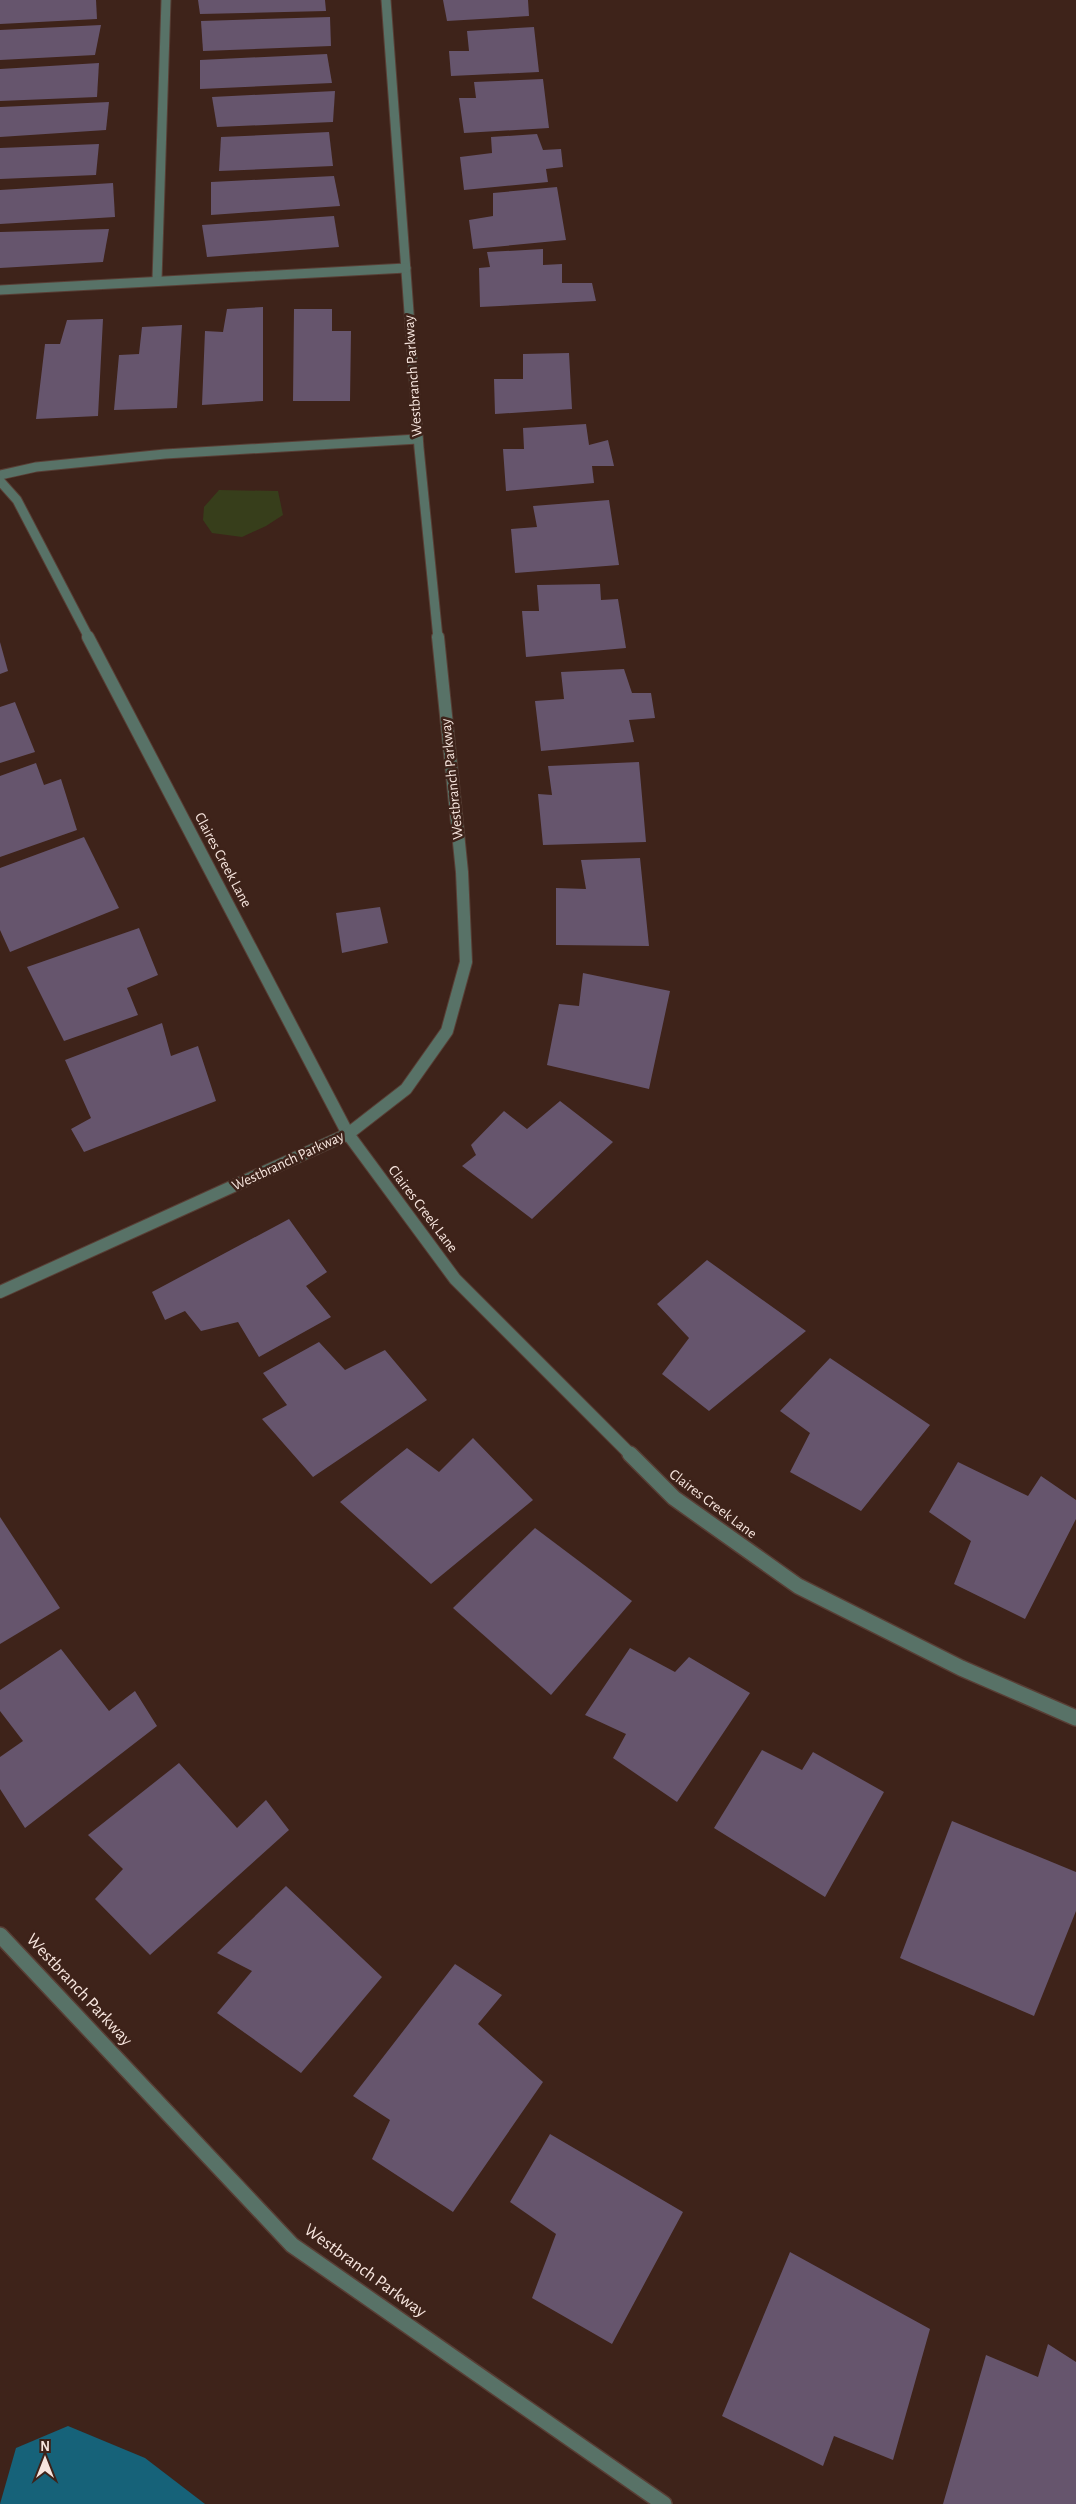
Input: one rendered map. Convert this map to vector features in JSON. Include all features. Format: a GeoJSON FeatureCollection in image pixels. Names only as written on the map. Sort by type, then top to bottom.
{"type":"FeatureCollection","features":[{"type":"Feature","properties":{"kind":"street"},"geometry":{"type":"LineString","coordinates":[[157,280],[166,0]]}},
{"type":"Feature","properties":{"kind":"street","name":"Westbranch Parkway"},"geometry":{"type":"LineString","coordinates":[[0,1292],[348,1134],[406,1089],[447,1031],[466,962],[462,872],[418,439],[386,0]]}},
{"type":"Feature","properties":{"kind":"street"},"geometry":{"type":"LineString","coordinates":[[0,290],[406,268]]}},
{"type":"Feature","properties":{"kind":"street"},"geometry":{"type":"LineString","coordinates":[[0,475],[36,466],[138,456],[418,439]]}},
{"type":"Feature","properties":{"kind":"street","name":"Claires Creek Lane"},"geometry":{"type":"LineString","coordinates":[[0,481],[17,500],[348,1134],[455,1279],[674,1498],[798,1586],[961,1668],[1076,1718]]}},
{"type":"Feature","properties":{"kind":"street","name":"Westbranch Parkway"},"geometry":{"type":"LineString","coordinates":[[0,1935],[292,2246],[664,2504]]}},
{"type":"Feature","properties":{"kind":"green space"},"geometry":{"type":"Polygon","coordinates":[[[219,490],[278,491],[283,515],[266,526],[242,537],[212,533],[203,520],[204,507],[219,490]]]}},
{"type":"Feature","properties":{"kind":"water"},"geometry":{"type":"Polygon","coordinates":[[[68,2426],[145,2458],[205,2504],[0,2504],[16,2448],[68,2426]]]}},
{"type":"Feature","properties":{"kind":"building"},"geometry":{"type":"Polygon","coordinates":[[[0,0],[96,0],[97,19],[0,24],[0,0]]]}},
{"type":"Feature","properties":{"kind":"building"},"geometry":{"type":"Polygon","coordinates":[[[198,0],[325,0],[326,11],[200,14],[198,0]]]}},
{"type":"Feature","properties":{"kind":"building"},"geometry":{"type":"Polygon","coordinates":[[[443,0],[528,0],[529,16],[447,21],[443,0]]]}},
{"type":"Feature","properties":{"kind":"building"},"geometry":{"type":"Polygon","coordinates":[[[330,17],[331,46],[203,51],[201,21],[330,17]]]}},
{"type":"Feature","properties":{"kind":"building"},"geometry":{"type":"Polygon","coordinates":[[[101,25],[95,55],[0,60],[0,30],[101,25]]]}},
{"type":"Feature","properties":{"kind":"building"},"geometry":{"type":"Polygon","coordinates":[[[534,27],[539,72],[451,76],[449,51],[469,51],[467,31],[534,27]]]}},
{"type":"Feature","properties":{"kind":"building"},"geometry":{"type":"Polygon","coordinates":[[[327,54],[332,83],[200,89],[200,60],[327,54]]]}},
{"type":"Feature","properties":{"kind":"building"},"geometry":{"type":"Polygon","coordinates":[[[99,63],[97,97],[0,101],[0,69],[99,63]]]}},
{"type":"Feature","properties":{"kind":"building"},"geometry":{"type":"Polygon","coordinates":[[[543,79],[549,128],[464,133],[459,98],[476,98],[474,82],[543,79]]]}},
{"type":"Feature","properties":{"kind":"building"},"geometry":{"type":"Polygon","coordinates":[[[335,91],[333,122],[217,127],[212,97],[335,91]]]}},
{"type":"Feature","properties":{"kind":"building"},"geometry":{"type":"Polygon","coordinates":[[[109,102],[106,130],[0,137],[0,107],[109,102]]]}},
{"type":"Feature","properties":{"kind":"building"},"geometry":{"type":"Polygon","coordinates":[[[329,132],[333,166],[219,171],[221,137],[329,132]]]}},
{"type":"Feature","properties":{"kind":"building"},"geometry":{"type":"Polygon","coordinates":[[[537,134],[543,150],[561,149],[563,167],[546,169],[548,182],[464,190],[460,157],[492,153],[491,137],[537,134]]]}},
{"type":"Feature","properties":{"kind":"building"},"geometry":{"type":"Polygon","coordinates":[[[99,144],[96,175],[0,179],[0,148],[99,144]]]}},
{"type":"Feature","properties":{"kind":"building"},"geometry":{"type":"Polygon","coordinates":[[[334,176],[340,206],[211,215],[211,182],[334,176]]]}},
{"type":"Feature","properties":{"kind":"building"},"geometry":{"type":"Polygon","coordinates":[[[113,183],[115,217],[0,224],[0,190],[113,183]]]}},
{"type":"Feature","properties":{"kind":"building"},"geometry":{"type":"Polygon","coordinates":[[[557,187],[566,240],[473,249],[469,220],[493,216],[493,193],[557,187]]]}},
{"type":"Feature","properties":{"kind":"building"},"geometry":{"type":"Polygon","coordinates":[[[334,216],[339,247],[207,257],[202,225],[334,216]]]}},
{"type":"Feature","properties":{"kind":"building"},"geometry":{"type":"Polygon","coordinates":[[[109,229],[103,262],[0,268],[0,232],[109,229]]]}},
{"type":"Feature","properties":{"kind":"building"},"geometry":{"type":"Polygon","coordinates":[[[543,249],[543,265],[562,264],[562,283],[592,283],[596,301],[480,307],[479,268],[490,267],[487,252],[543,249]]]}},
{"type":"Feature","properties":{"kind":"building"},"geometry":{"type":"Polygon","coordinates":[[[263,307],[263,401],[202,405],[205,331],[223,332],[227,309],[263,307]]]}},
{"type":"Feature","properties":{"kind":"building"},"geometry":{"type":"Polygon","coordinates":[[[294,309],[332,309],[332,331],[351,331],[350,401],[293,401],[294,309]]]}},
{"type":"Feature","properties":{"kind":"building"},"geometry":{"type":"Polygon","coordinates":[[[103,319],[98,416],[36,419],[45,344],[60,344],[67,320],[103,319]]]}},
{"type":"Feature","properties":{"kind":"building"},"geometry":{"type":"Polygon","coordinates":[[[182,325],[177,408],[114,410],[119,355],[139,354],[142,327],[182,325]]]}},
{"type":"Feature","properties":{"kind":"building"},"geometry":{"type":"Polygon","coordinates":[[[569,353],[572,409],[495,414],[494,379],[523,379],[523,354],[569,353]]]}},
{"type":"Feature","properties":{"kind":"building"},"geometry":{"type":"Polygon","coordinates":[[[586,424],[589,445],[608,440],[614,466],[592,466],[594,483],[506,491],[503,449],[524,449],[523,428],[586,424]]]}},
{"type":"Feature","properties":{"kind":"building"},"geometry":{"type":"Polygon","coordinates":[[[609,500],[619,565],[515,573],[511,529],[537,527],[533,506],[609,500]]]}},
{"type":"Feature","properties":{"kind":"building"},"geometry":{"type":"Polygon","coordinates":[[[600,584],[601,600],[618,599],[626,648],[526,657],[522,611],[539,611],[537,585],[600,584]]]}},
{"type":"Feature","properties":{"kind":"building"},"geometry":{"type":"Polygon","coordinates":[[[0,642],[8,671],[0,674],[0,642]]]}},
{"type":"Feature","properties":{"kind":"building"},"geometry":{"type":"Polygon","coordinates":[[[624,669],[632,693],[651,693],[655,718],[629,720],[634,742],[541,751],[535,701],[564,699],[561,672],[624,669]]]}},
{"type":"Feature","properties":{"kind":"building"},"geometry":{"type":"Polygon","coordinates":[[[15,702],[35,752],[0,763],[0,707],[15,702]]]}},
{"type":"Feature","properties":{"kind":"building"},"geometry":{"type":"Polygon","coordinates":[[[639,762],[646,842],[543,845],[538,794],[552,795],[548,766],[639,762]]]}},
{"type":"Feature","properties":{"kind":"building"},"geometry":{"type":"Polygon","coordinates":[[[36,763],[44,785],[61,779],[77,830],[0,857],[0,776],[36,763]]]}},
{"type":"Feature","properties":{"kind":"building"},"geometry":{"type":"Polygon","coordinates":[[[84,837],[119,908],[10,952],[0,930],[0,868],[84,837]]]}},
{"type":"Feature","properties":{"kind":"building"},"geometry":{"type":"Polygon","coordinates":[[[640,858],[649,946],[556,945],[556,888],[586,889],[581,860],[640,858]]]}},
{"type":"Feature","properties":{"kind":"building"},"geometry":{"type":"Polygon","coordinates":[[[380,907],[388,943],[342,953],[336,913],[380,907]]]}},
{"type":"Feature","properties":{"kind":"building"},"geometry":{"type":"Polygon","coordinates":[[[139,928],[158,975],[127,988],[138,1015],[64,1041],[27,967],[139,928]]]}},
{"type":"Feature","properties":{"kind":"building"},"geometry":{"type":"Polygon","coordinates":[[[583,973],[670,991],[649,1089],[547,1065],[559,1004],[579,1006],[583,973]]]}},
{"type":"Feature","properties":{"kind":"building"},"geometry":{"type":"Polygon","coordinates":[[[162,1023],[171,1056],[198,1046],[216,1101],[84,1152],[71,1129],[91,1118],[65,1060],[162,1023]]]}},
{"type":"Feature","properties":{"kind":"building"},"geometry":{"type":"Polygon","coordinates":[[[560,1101],[613,1142],[532,1219],[462,1166],[476,1155],[471,1145],[504,1111],[527,1129],[560,1101]]]}},
{"type":"Feature","properties":{"kind":"building"},"geometry":{"type":"Polygon","coordinates":[[[289,1219],[327,1272],[306,1286],[331,1317],[259,1357],[238,1322],[201,1331],[185,1311],[165,1320],[152,1292],[289,1219]]]}},
{"type":"Feature","properties":{"kind":"building"},"geometry":{"type":"Polygon","coordinates":[[[707,1260],[806,1331],[709,1411],[662,1374],[689,1338],[657,1304],[707,1260]]]}},
{"type":"Feature","properties":{"kind":"building"},"geometry":{"type":"Polygon","coordinates":[[[319,1342],[345,1370],[385,1350],[427,1400],[313,1477],[262,1419],[287,1405],[263,1373],[319,1342]]]}},
{"type":"Feature","properties":{"kind":"building"},"geometry":{"type":"Polygon","coordinates":[[[830,1358],[930,1425],[861,1511],[790,1472],[810,1433],[780,1411],[830,1358]]]}},
{"type":"Feature","properties":{"kind":"building"},"geometry":{"type":"Polygon","coordinates":[[[473,1438],[533,1500],[431,1584],[340,1502],[407,1448],[439,1472],[473,1438]]]}},
{"type":"Feature","properties":{"kind":"building"},"geometry":{"type":"Polygon","coordinates":[[[958,1462],[1028,1496],[1041,1476],[1076,1500],[1076,1519],[1025,1619],[954,1584],[971,1541],[929,1512],[958,1462]]]}},
{"type":"Feature","properties":{"kind":"building"},"geometry":{"type":"Polygon","coordinates":[[[0,1517],[60,1608],[0,1644],[0,1517]]]}},
{"type":"Feature","properties":{"kind":"building"},"geometry":{"type":"Polygon","coordinates":[[[535,1528],[632,1601],[551,1695],[453,1608],[535,1528]]]}},
{"type":"Feature","properties":{"kind":"building"},"geometry":{"type":"Polygon","coordinates":[[[630,1648],[675,1672],[689,1657],[750,1693],[677,1802],[613,1758],[626,1734],[585,1715],[630,1648]]]}},
{"type":"Feature","properties":{"kind":"building"},"geometry":{"type":"Polygon","coordinates":[[[61,1649],[109,1711],[135,1691],[157,1726],[25,1828],[0,1789],[0,1757],[23,1741],[0,1711],[0,1690],[61,1649]]]}},
{"type":"Feature","properties":{"kind":"building"},"geometry":{"type":"Polygon","coordinates":[[[762,1750],[802,1770],[813,1752],[884,1792],[825,1897],[714,1828],[762,1750]]]}},
{"type":"Feature","properties":{"kind":"building"},"geometry":{"type":"Polygon","coordinates":[[[179,1763],[237,1828],[266,1800],[289,1830],[150,1955],[95,1899],[123,1869],[88,1835],[179,1763]]]}},
{"type":"Feature","properties":{"kind":"building"},"geometry":{"type":"Polygon","coordinates":[[[952,1821],[1076,1872],[1076,1911],[1034,2016],[900,1958],[952,1821]]]}},
{"type":"Feature","properties":{"kind":"building"},"geometry":{"type":"Polygon","coordinates":[[[286,1886],[382,1977],[301,2073],[217,2013],[252,1971],[217,1953],[286,1886]]]}},
{"type":"Feature","properties":{"kind":"building"},"geometry":{"type":"Polygon","coordinates":[[[455,1964],[502,1995],[478,2024],[543,2082],[453,2212],[372,2159],[390,2120],[353,2096],[455,1964]]]}},
{"type":"Feature","properties":{"kind":"building"},"geometry":{"type":"Polygon","coordinates":[[[550,2134],[683,2212],[612,2344],[532,2298],[556,2234],[510,2202],[550,2134]]]}},
{"type":"Feature","properties":{"kind":"building"},"geometry":{"type":"Polygon","coordinates":[[[790,2252],[930,2329],[893,2460],[834,2436],[823,2466],[722,2416],[790,2252]]]}},
{"type":"Feature","properties":{"kind":"building"},"geometry":{"type":"Polygon","coordinates":[[[1048,2344],[1076,2362],[1076,2504],[943,2504],[986,2355],[1038,2377],[1048,2344]]]}}]}
